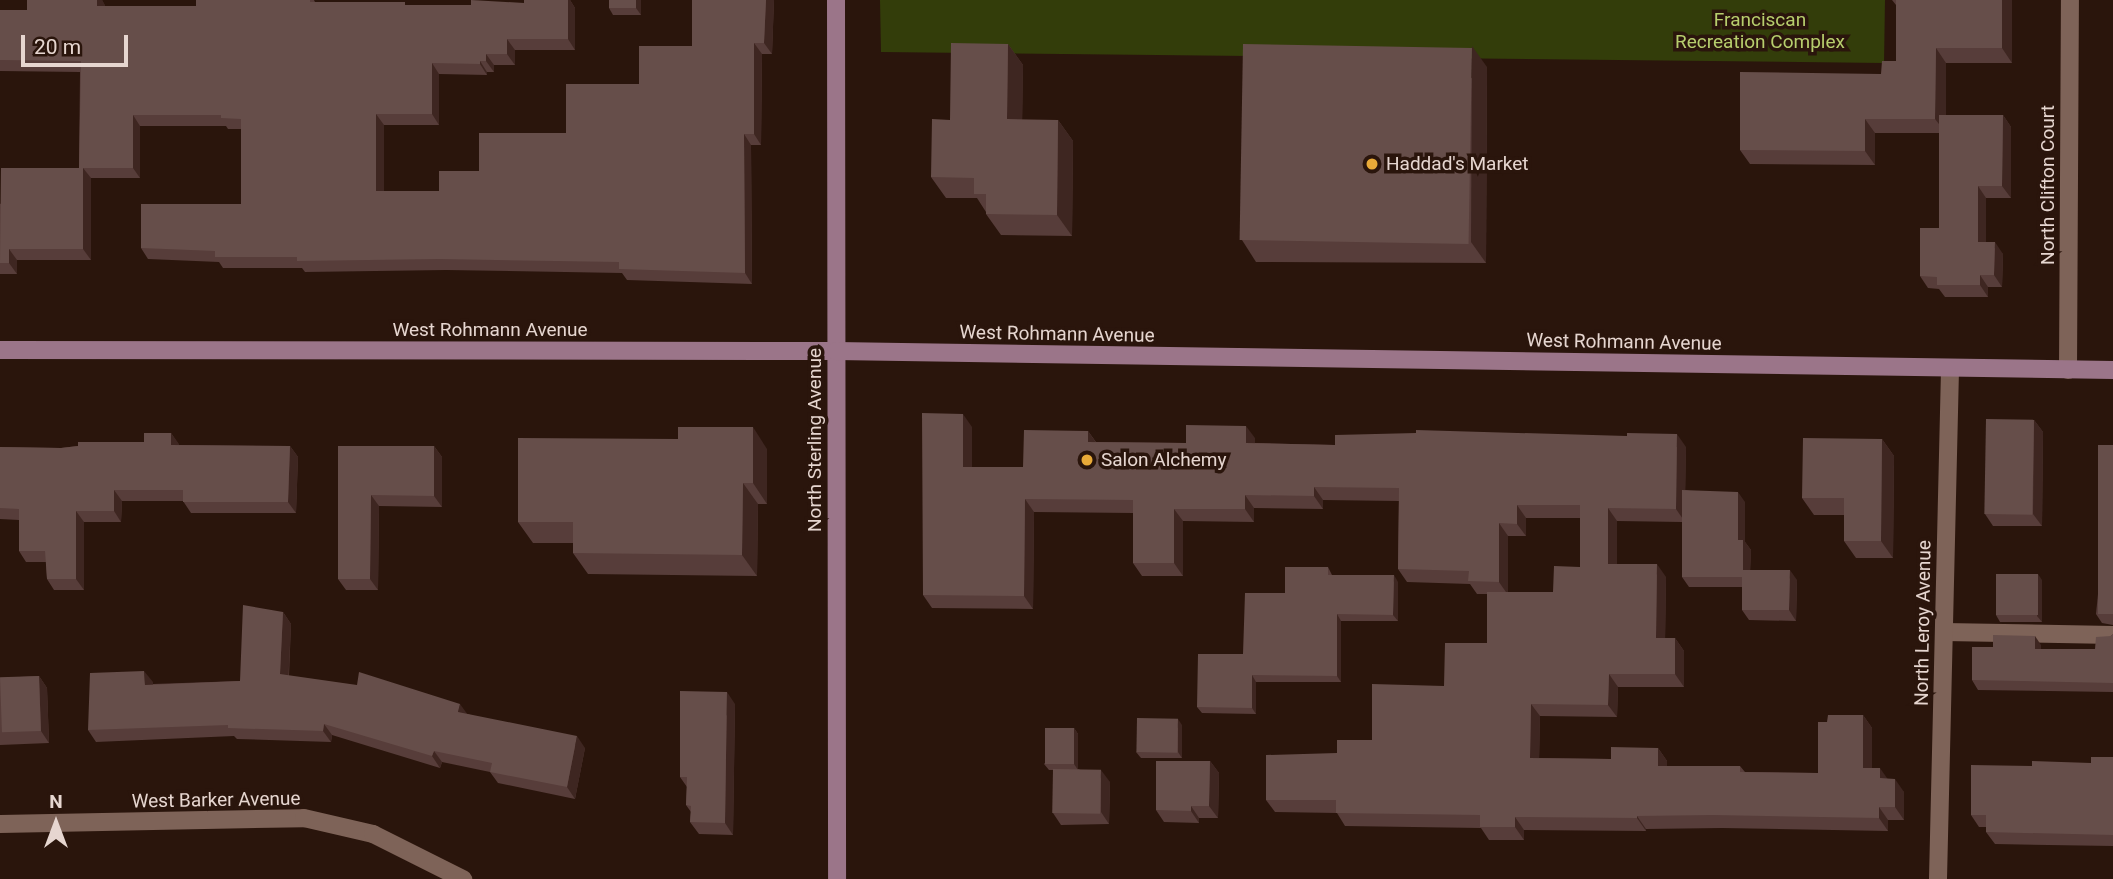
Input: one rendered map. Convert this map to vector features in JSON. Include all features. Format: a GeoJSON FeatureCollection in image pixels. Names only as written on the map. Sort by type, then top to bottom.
{"type":"FeatureCollection","features":[{"type":"Feature","properties":{"kind":"street","name":"North Sterling Avenue"},"geometry":{"type":"LineString","coordinates":[[836,0],[837,879]]}},
{"type":"Feature","properties":{"kind":"street","name":"North Clifton Court"},"geometry":{"type":"LineString","coordinates":[[2067,370],[2070,0]]}},
{"type":"Feature","properties":{"kind":"street","name":"West Rohmann Avenue"},"geometry":{"type":"LineString","coordinates":[[0,350],[836,351],[2113,370]]}},
{"type":"Feature","properties":{"kind":"street","name":"North Leroy Avenue"},"geometry":{"type":"LineString","coordinates":[[1938,879],[1950,368]]}},
{"type":"Feature","properties":{"kind":"street"},"geometry":{"type":"LineString","coordinates":[[1944,632],[2113,635]]}},
{"type":"Feature","properties":{"kind":"street","name":"West Barker Avenue"},"geometry":{"type":"LineString","coordinates":[[0,824],[304,818],[373,834],[463,879]]}},
{"type":"Feature","properties":{"kind":"green space","name":"Franciscan Recreation Complex"},"geometry":{"type":"Polygon","coordinates":[[[880,0],[1885,0],[1884,63],[881,52],[880,0]]]}},
{"type":"Feature","properties":{"kind":"building"},"geometry":{"type":"Polygon","coordinates":[[[27,0],[97,0],[97,6],[196,6],[196,0],[471,5],[471,0],[524,3],[524,0],[568,0],[568,39],[507,39],[507,54],[486,54],[486,61],[480,61],[480,64],[432,63],[432,114],[376,114],[376,191],[439,191],[439,171],[479,171],[479,133],[566,133],[566,84],[639,84],[639,46],[692,46],[692,0],[766,0],[764,43],[754,43],[754,134],[744,134],[745,273],[619,269],[619,262],[439,259],[297,261],[297,257],[215,257],[215,251],[141,248],[141,204],[241,204],[241,119],[221,118],[221,115],[133,115],[133,168],[83,168],[83,249],[9,249],[9,263],[0,263],[1,168],[79,168],[81,61],[0,60],[0,10],[27,10],[27,0]]]}},
{"type":"Feature","properties":{"kind":"building"},"geometry":{"type":"Polygon","coordinates":[[[609,0],[636,0],[636,8],[609,8],[609,0]]]}},
{"type":"Feature","properties":{"kind":"building"},"geometry":{"type":"Polygon","coordinates":[[[1896,0],[2002,0],[2002,48],[1936,48],[1935,119],[1865,119],[1865,151],[1740,150],[1740,72],[1881,74],[1882,61],[1896,61],[1896,0]]]}},
{"type":"Feature","properties":{"kind":"building"},"geometry":{"type":"Polygon","coordinates":[[[951,43],[1008,44],[1007,119],[1058,120],[1057,215],[986,214],[986,194],[974,194],[974,178],[931,177],[932,119],[950,120],[951,43]]]}},
{"type":"Feature","properties":{"kind":"building","name":"Haddad's Market"},"geometry":{"type":"Polygon","coordinates":[[[1243,44],[1472,48],[1469,244],[1240,240],[1243,44]]]}},
{"type":"Feature","properties":{"kind":"building"},"geometry":{"type":"Polygon","coordinates":[[[1939,115],[2003,115],[2002,186],[1978,186],[1978,242],[1995,242],[1994,275],[1980,275],[1980,285],[1937,285],[1937,277],[1920,276],[1920,228],[1939,228],[1939,115]]]}},
{"type":"Feature","properties":{"kind":"building"},"geometry":{"type":"Polygon","coordinates":[[[922,413],[963,414],[963,467],[1023,467],[1024,430],[1088,431],[1088,442],[1186,443],[1186,425],[1246,426],[1246,443],[1335,445],[1335,435],[1416,433],[1416,430],[1627,436],[1627,433],[1677,434],[1676,509],[1608,508],[1608,564],[1657,564],[1656,638],[1675,638],[1675,674],[1609,674],[1608,705],[1531,704],[1530,758],[1611,759],[1611,747],[1658,748],[1658,766],[1740,766],[1740,772],[1818,773],[1818,722],[1827,722],[1828,715],[1863,715],[1863,768],[1880,768],[1880,778],[1895,779],[1895,807],[1879,807],[1879,818],[1713,815],[1637,818],[1515,817],[1515,827],[1480,827],[1480,815],[1336,813],[1336,800],[1266,800],[1266,755],[1337,753],[1337,740],[1372,740],[1372,684],[1444,686],[1445,643],[1487,643],[1487,592],[1553,592],[1554,566],[1580,567],[1580,505],[1517,505],[1517,524],[1499,523],[1499,582],[1468,581],[1469,571],[1398,569],[1399,488],[1314,487],[1314,496],[1245,495],[1245,509],[1174,509],[1174,563],[1133,563],[1133,500],[1025,499],[1024,596],[923,595],[922,413]]]}},
{"type":"Feature","properties":{"kind":"building"},"geometry":{"type":"Polygon","coordinates":[[[1986,419],[2034,420],[2032,515],[1984,514],[1986,419]]]}},
{"type":"Feature","properties":{"kind":"building"},"geometry":{"type":"Polygon","coordinates":[[[678,427],[753,427],[753,483],[743,483],[742,555],[573,553],[573,522],[518,522],[518,438],[678,439],[678,427]]]}},
{"type":"Feature","properties":{"kind":"building"},"geometry":{"type":"Polygon","coordinates":[[[144,433],[171,433],[171,445],[290,446],[288,502],[183,502],[183,490],[114,490],[114,511],[76,511],[76,579],[47,579],[45,551],[19,551],[19,509],[0,508],[0,447],[61,448],[78,446],[78,442],[144,442],[144,433]]]}},
{"type":"Feature","properties":{"kind":"building"},"geometry":{"type":"Polygon","coordinates":[[[1803,438],[1882,439],[1881,541],[1844,541],[1844,498],[1802,498],[1803,438]]]}},
{"type":"Feature","properties":{"kind":"building"},"geometry":{"type":"Polygon","coordinates":[[[2098,445],[2113,445],[2113,614],[2098,614],[2098,445]]]}},
{"type":"Feature","properties":{"kind":"building"},"geometry":{"type":"Polygon","coordinates":[[[338,446],[434,446],[434,496],[371,495],[370,579],[338,579],[338,446]]]}},
{"type":"Feature","properties":{"kind":"building"},"geometry":{"type":"Polygon","coordinates":[[[1682,490],[1738,492],[1738,540],[1743,540],[1743,570],[1790,570],[1789,610],[1742,610],[1742,577],[1682,577],[1682,490]]]}},
{"type":"Feature","properties":{"kind":"building"},"geometry":{"type":"Polygon","coordinates":[[[1285,567],[1328,567],[1328,575],[1394,575],[1393,615],[1337,614],[1337,676],[1252,675],[1252,708],[1197,707],[1198,654],[1243,654],[1245,593],[1285,593],[1285,567]]]}},
{"type":"Feature","properties":{"kind":"building"},"geometry":{"type":"Polygon","coordinates":[[[1996,574],[2038,574],[2038,615],[1996,615],[1996,574]]]}},
{"type":"Feature","properties":{"kind":"building"},"geometry":{"type":"Polygon","coordinates":[[[243,605],[283,612],[280,674],[357,685],[359,672],[460,704],[458,712],[577,736],[567,787],[490,772],[492,763],[434,751],[432,756],[324,724],[323,731],[228,728],[228,725],[88,730],[90,673],[144,671],[145,685],[240,681],[243,605]]]}},
{"type":"Feature","properties":{"kind":"building"},"geometry":{"type":"Polygon","coordinates":[[[2113,634],[2113,683],[1972,680],[1972,647],[1993,647],[1993,635],[2035,636],[2035,649],[2095,649],[2096,637],[2113,634]]]}},
{"type":"Feature","properties":{"kind":"building"},"geometry":{"type":"Polygon","coordinates":[[[39,676],[41,731],[2,732],[0,677],[39,676]]]}},
{"type":"Feature","properties":{"kind":"building"},"geometry":{"type":"Polygon","coordinates":[[[680,691],[727,692],[725,823],[690,822],[691,806],[686,805],[687,777],[680,777],[680,691]]]}},
{"type":"Feature","properties":{"kind":"building"},"geometry":{"type":"Polygon","coordinates":[[[1137,718],[1178,719],[1177,753],[1136,752],[1137,718]]]}},
{"type":"Feature","properties":{"kind":"building"},"geometry":{"type":"Polygon","coordinates":[[[1045,728],[1074,728],[1074,764],[1045,764],[1045,728]]]}},
{"type":"Feature","properties":{"kind":"building"},"geometry":{"type":"Polygon","coordinates":[[[2091,757],[2113,757],[2113,835],[1986,832],[1986,815],[1971,815],[1971,765],[2032,766],[2032,761],[2091,763],[2091,757]]]}},
{"type":"Feature","properties":{"kind":"building"},"geometry":{"type":"Polygon","coordinates":[[[1156,761],[1210,761],[1209,806],[1191,806],[1191,811],[1156,810],[1156,761]]]}},
{"type":"Feature","properties":{"kind":"building"},"geometry":{"type":"Polygon","coordinates":[[[1053,769],[1101,770],[1100,814],[1052,813],[1053,769]]]}},
{"type":"Feature","properties":{"kind":"place","name":"Haddad's Market"},"geometry":{"type":"Point","coordinates":[1372,164]}},
{"type":"Feature","properties":{"kind":"place","name":"Salon Alchemy"},"geometry":{"type":"Point","coordinates":[1087,460]}}]}
